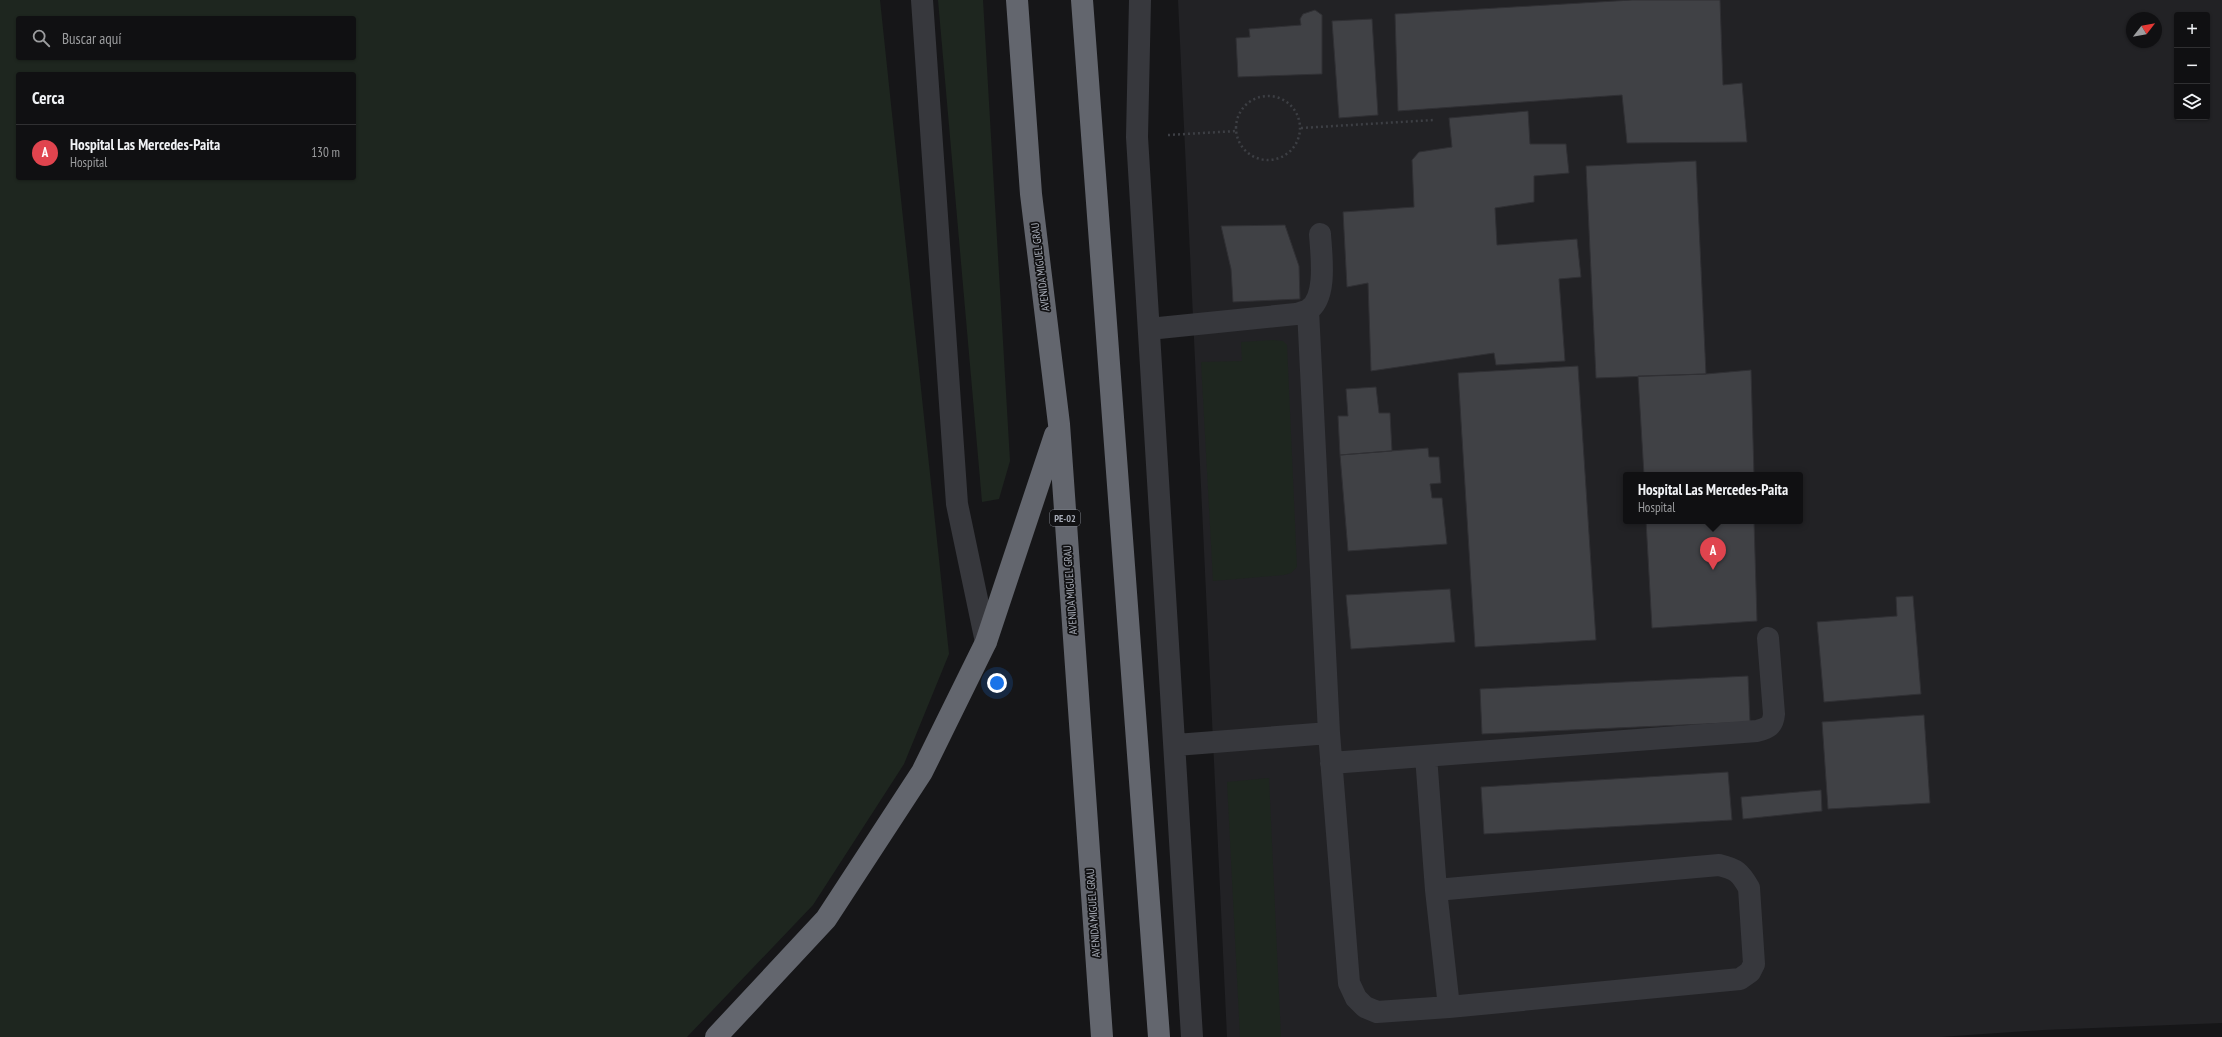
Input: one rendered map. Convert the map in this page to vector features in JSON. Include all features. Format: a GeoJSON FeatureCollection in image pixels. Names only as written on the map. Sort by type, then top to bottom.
{"type":"FeatureCollection","features":[{"type":"Feature","properties":{"kind":"highway","name":"AVENIDA MIGUEL GRAU"},"geometry":{"type":"LineString","coordinates":[[1017,0],[1032,194],[1059,424],[1102,1037]]}},
{"type":"Feature","properties":{"kind":"highway"},"geometry":{"type":"LineString","coordinates":[[1082,0],[1159,1037]]}},
{"type":"Feature","properties":{"kind":"highway","name":"PE-02"},"geometry":{"type":"LineString","coordinates":[[716,1037],[826,919],[922,772],[986,642],[1059,424]]}},
{"type":"Feature","properties":{"kind":"street"},"geometry":{"type":"LineString","coordinates":[[922,0],[957,504],[986,642]]}},
{"type":"Feature","properties":{"kind":"street"},"geometry":{"type":"LineString","coordinates":[[1140,0],[1137,137],[1176,745],[1192,1037]]}},
{"type":"Feature","properties":{"kind":"street"},"geometry":{"type":"LineString","coordinates":[[1150,329],[1296,314],[1308,310],[1315,303],[1322,279],[1320,234]]}},
{"type":"Feature","properties":{"kind":"street"},"geometry":{"type":"LineString","coordinates":[[1308,310],[1329,733],[1349,983],[1356,998],[1365,1007],[1377,1012],[1449,1007],[1740,979],[1750,972],[1754,964],[1749,888],[1743,877],[1735,869],[1719,865],[1436,890]]}},
{"type":"Feature","properties":{"kind":"street"},"geometry":{"type":"LineString","coordinates":[[1332,763],[1757,731],[1767,729],[1773,722],[1774,714],[1768,638]]}},
{"type":"Feature","properties":{"kind":"street"},"geometry":{"type":"LineString","coordinates":[[1176,745],[1329,733]]}},
{"type":"Feature","properties":{"kind":"street"},"geometry":{"type":"LineString","coordinates":[[1426,756],[1436,890],[1449,1007]]}},
{"type":"Feature","properties":{"kind":"path"},"geometry":{"type":"LineString","coordinates":[[1263,96],[1274,96],[1284,100],[1293,107],[1300,128],[1299,139],[1293,149],[1286,155],[1277,159],[1267,160],[1257,158],[1248,153],[1242,145],[1237,131],[1239,116],[1244,107],[1252,100],[1263,96]]}},
{"type":"Feature","properties":{"kind":"path"},"geometry":{"type":"LineString","coordinates":[[1300,128],[1434,120]]}},
{"type":"Feature","properties":{"kind":"path"},"geometry":{"type":"LineString","coordinates":[[1137,137],[1237,131]]}},
{"type":"Feature","properties":{"kind":"shaded area"},"geometry":{"type":"Polygon","coordinates":[[[0,0],[880,0],[949,654],[904,764],[813,905],[687,1037],[0,1037],[0,0]]]}},
{"type":"Feature","properties":{"kind":"shaded area"},"geometry":{"type":"Polygon","coordinates":[[[938,0],[983,0],[1010,461],[999,499],[982,502],[938,0]]]}},
{"type":"Feature","properties":{"kind":"shaded area"},"geometry":{"type":"Polygon","coordinates":[[[1178,0],[2222,0],[2222,1023],[2043,1030],[1940,1037],[1227,1037],[1178,0]]]}},
{"type":"Feature","properties":{"kind":"shaded area"},"geometry":{"type":"Polygon","coordinates":[[[1273,340],[1283,341],[1287,345],[1297,567],[1291,573],[1284,575],[1213,581],[1201,362],[1242,361],[1241,342],[1273,340]]]}},
{"type":"Feature","properties":{"kind":"shaded area"},"geometry":{"type":"Polygon","coordinates":[[[1269,778],[1281,1037],[1240,1037],[1227,782],[1269,778]]]}},
{"type":"Feature","properties":{"kind":"building"},"geometry":{"type":"Polygon","coordinates":[[[1632,0],[1720,0],[1723,85],[1742,83],[1747,142],[1627,143],[1622,95],[1398,111],[1395,14],[1632,0]]]}},
{"type":"Feature","properties":{"kind":"building"},"geometry":{"type":"Polygon","coordinates":[[[1315,10],[1322,15],[1322,74],[1238,77],[1236,38],[1250,37],[1249,29],[1301,25],[1300,19],[1303,14],[1315,10]]]}},
{"type":"Feature","properties":{"kind":"building"},"geometry":{"type":"Polygon","coordinates":[[[1372,19],[1378,115],[1339,118],[1332,21],[1372,19]]]}},
{"type":"Feature","properties":{"kind":"building"},"geometry":{"type":"Polygon","coordinates":[[[1528,111],[1530,144],[1566,144],[1569,173],[1534,176],[1534,202],[1495,208],[1497,245],[1577,239],[1581,277],[1559,279],[1565,361],[1496,365],[1494,353],[1371,371],[1368,283],[1347,287],[1343,212],[1414,207],[1412,160],[1419,152],[1452,147],[1449,118],[1528,111]]]}},
{"type":"Feature","properties":{"kind":"building"},"geometry":{"type":"Polygon","coordinates":[[[1696,161],[1706,374],[1596,378],[1586,166],[1696,161]]]}},
{"type":"Feature","properties":{"kind":"building"},"geometry":{"type":"Polygon","coordinates":[[[1285,225],[1299,266],[1300,299],[1233,302],[1231,269],[1221,226],[1285,225]]]}},
{"type":"Feature","properties":{"kind":"building"},"geometry":{"type":"Polygon","coordinates":[[[1578,366],[1596,640],[1475,647],[1458,373],[1578,366]]]}},
{"type":"Feature","properties":{"kind":"building"},"geometry":{"type":"Polygon","coordinates":[[[1751,370],[1754,472],[1644,472],[1638,376],[1706,374],[1751,370]]]}},
{"type":"Feature","properties":{"kind":"building"},"geometry":{"type":"Polygon","coordinates":[[[1376,387],[1379,413],[1390,413],[1392,451],[1340,455],[1338,416],[1348,416],[1346,389],[1376,387]]]}},
{"type":"Feature","properties":{"kind":"building"},"geometry":{"type":"Polygon","coordinates":[[[1428,448],[1429,457],[1439,457],[1441,483],[1430,484],[1432,498],[1442,498],[1447,544],[1348,551],[1340,455],[1428,448]]]}},
{"type":"Feature","properties":{"kind":"building"},"geometry":{"type":"Polygon","coordinates":[[[1646,524],[1754,524],[1757,621],[1652,628],[1646,524]]]}},
{"type":"Feature","properties":{"kind":"building"},"geometry":{"type":"Polygon","coordinates":[[[1450,589],[1455,642],[1351,649],[1346,595],[1450,589]]]}},
{"type":"Feature","properties":{"kind":"building"},"geometry":{"type":"Polygon","coordinates":[[[1913,596],[1921,694],[1824,702],[1817,622],[1897,616],[1896,597],[1913,596]]]}},
{"type":"Feature","properties":{"kind":"building"},"geometry":{"type":"Polygon","coordinates":[[[1748,676],[1750,722],[1482,734],[1480,689],[1748,676]]]}},
{"type":"Feature","properties":{"kind":"building"},"geometry":{"type":"Polygon","coordinates":[[[1924,715],[1930,803],[1828,809],[1822,722],[1924,715]]]}},
{"type":"Feature","properties":{"kind":"building"},"geometry":{"type":"Polygon","coordinates":[[[1728,772],[1732,820],[1484,834],[1481,787],[1728,772]]]}},
{"type":"Feature","properties":{"kind":"building"},"geometry":{"type":"Polygon","coordinates":[[[1821,790],[1822,811],[1743,819],[1741,797],[1821,790]]]}},
{"type":"Feature","properties":{"kind":"place","name":"Hospital Las Mercedes-Paita"},"geometry":{"type":"Point","coordinates":[1713,570]}}]}
